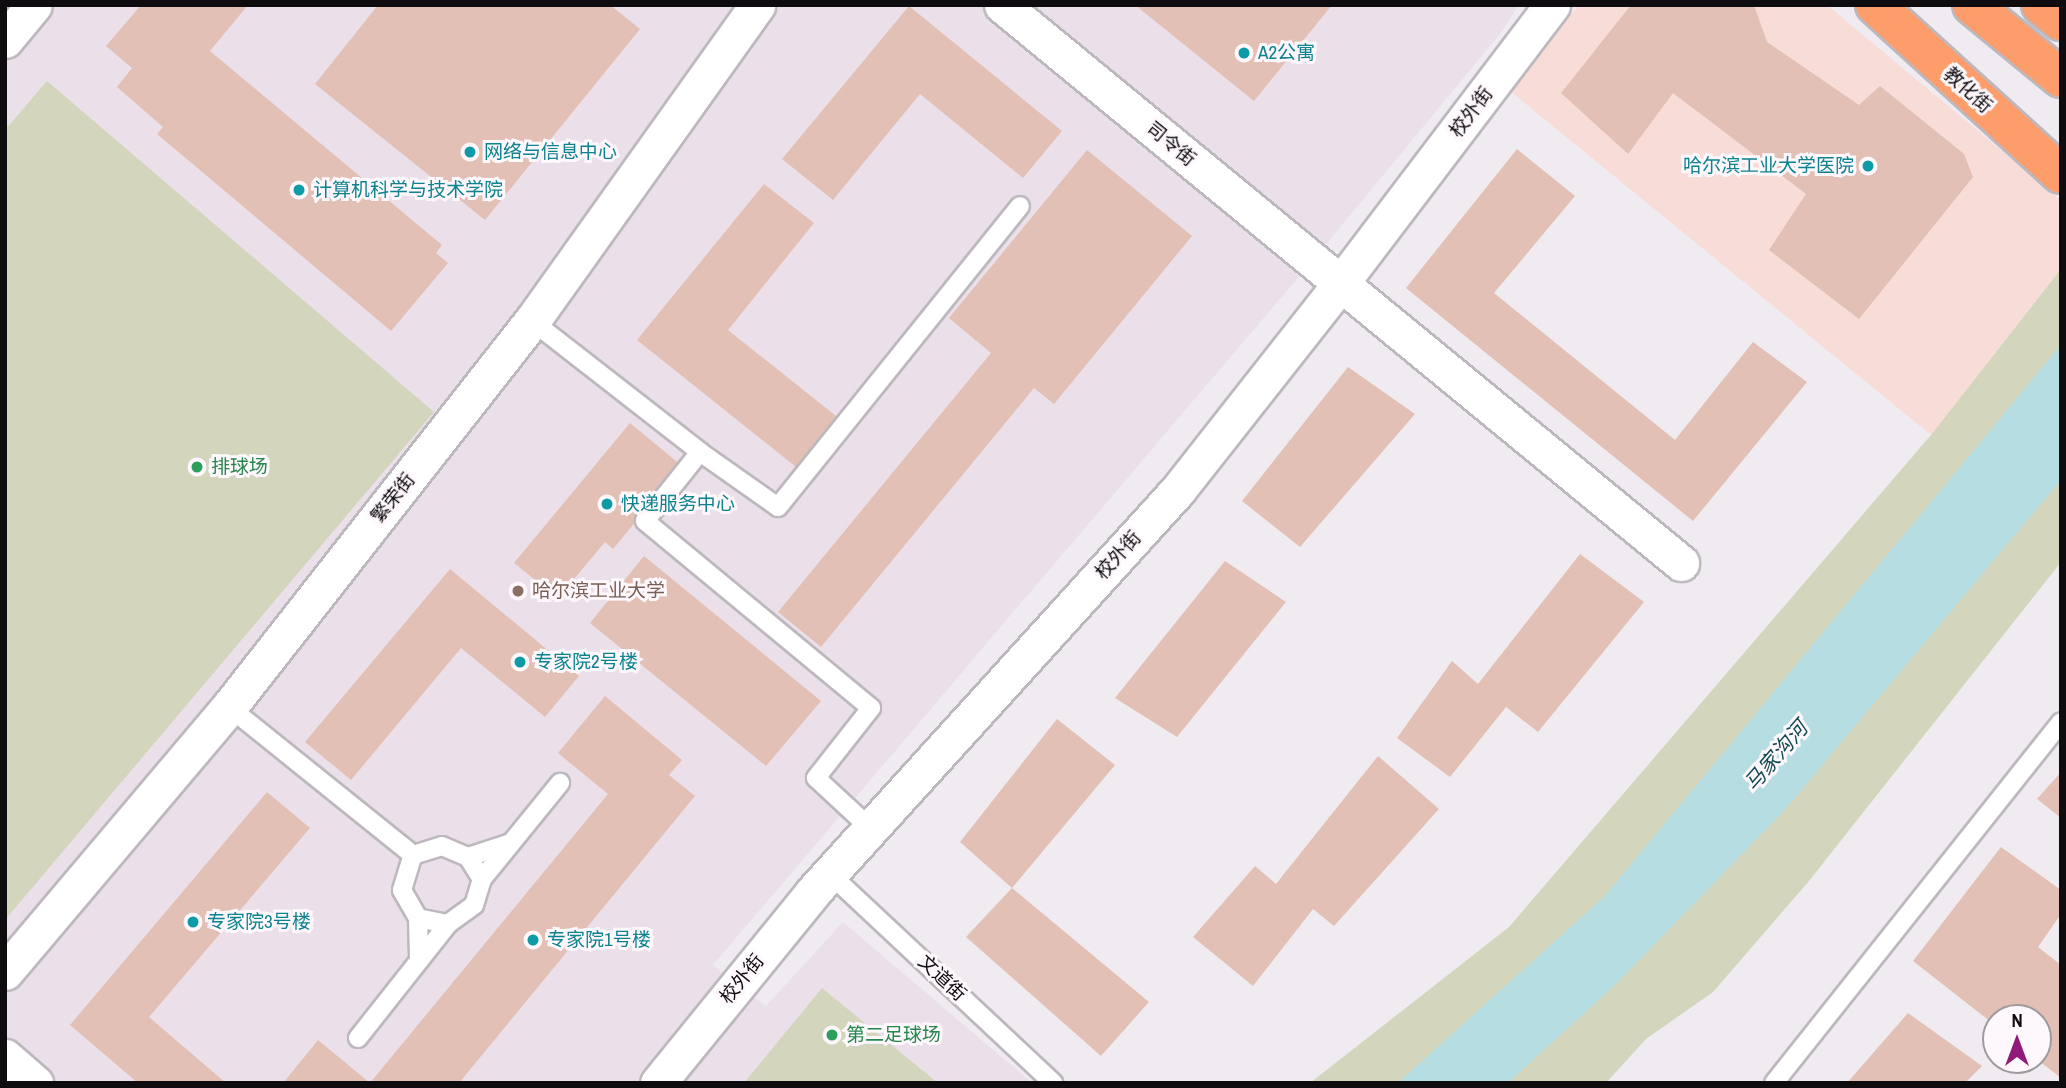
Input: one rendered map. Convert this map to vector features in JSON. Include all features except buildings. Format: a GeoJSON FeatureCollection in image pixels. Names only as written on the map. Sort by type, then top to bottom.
{"type":"FeatureCollection","features":[{"type":"Feature","properties":{"kind":"highway","name":"教化街"},"geometry":{"type":"LineString","coordinates":[[1875,5],[2061,174]]}},
{"type":"Feature","properties":{"kind":"highway"},"geometry":{"type":"LineString","coordinates":[[1972,5],[2061,78]]}},
{"type":"Feature","properties":{"kind":"highway"},"geometry":{"type":"LineString","coordinates":[[2041,5],[2061,21]]}},
{"type":"Feature","properties":{"kind":"street"},"geometry":{"type":"LineString","coordinates":[[5,40],[34,5]]}},
{"type":"Feature","properties":{"kind":"street","name":"繁荣街"},"geometry":{"type":"LineString","coordinates":[[5,972],[229,706],[532,321],[757,5]]}},
{"type":"Feature","properties":{"kind":"street","name":"司令街"},"geometry":{"type":"LineString","coordinates":[[1002,5],[1681,563]]}},
{"type":"Feature","properties":{"kind":"street","name":"校外街"},"geometry":{"type":"LineString","coordinates":[[658,1083],[830,874],[1178,489],[1341,283],[1552,5]]}},
{"type":"Feature","properties":{"kind":"street"},"geometry":{"type":"LineString","coordinates":[[5,1058],[35,1083]]}},
{"type":"Feature","properties":{"kind":"lane"},"geometry":{"type":"LineString","coordinates":[[532,321],[699,452],[778,507],[1020,206]]}},
{"type":"Feature","properties":{"kind":"lane"},"geometry":{"type":"LineString","coordinates":[[699,452],[645,521],[871,708],[816,778],[871,829]]}},
{"type":"Feature","properties":{"kind":"lane"},"geometry":{"type":"LineString","coordinates":[[229,706],[413,855]]}},
{"type":"Feature","properties":{"kind":"lane"},"geometry":{"type":"LineString","coordinates":[[1774,1083],[2061,722]]}},
{"type":"Feature","properties":{"kind":"lane"},"geometry":{"type":"LineString","coordinates":[[358,1038],[448,923],[474,905],[482,879],[560,783]]}},
{"type":"Feature","properties":{"kind":"lane"},"geometry":{"type":"LineString","coordinates":[[468,857],[511,843]]}},
{"type":"Feature","properties":{"kind":"lane"},"geometry":{"type":"LineString","coordinates":[[413,855],[442,846],[468,857],[482,879]]}},
{"type":"Feature","properties":{"kind":"lane"},"geometry":{"type":"LineString","coordinates":[[413,855],[402,890],[418,918],[419,960]]}},
{"type":"Feature","properties":{"kind":"lane","name":"文道街"},"geometry":{"type":"LineString","coordinates":[[830,874],[1053,1083]]}},
{"type":"Feature","properties":{"kind":"lane"},"geometry":{"type":"LineString","coordinates":[[418,918],[448,923]]}},
{"type":"Feature","properties":{"kind":"shaded area","name":"哈尔滨工业大学"},"geometry":{"type":"Polygon","coordinates":[[[5,5],[1519,5],[1499,35],[1313,260],[713,965],[766,1006],[843,922],[1032,1083],[5,1083],[5,5]]]}},
{"type":"Feature","properties":{"kind":"shaded area"},"geometry":{"type":"Polygon","coordinates":[[[1579,5],[1827,5],[2061,200],[2061,269],[1931,435],[1510,91],[1579,5]]]}},
{"type":"Feature","properties":{"kind":"green space","name":"排球场"},"geometry":{"type":"Polygon","coordinates":[[[47,81],[434,412],[5,920],[5,130],[47,81]]]}},
{"type":"Feature","properties":{"kind":"green space"},"geometry":{"type":"Polygon","coordinates":[[[2061,269],[2061,562],[1809,881],[1713,992],[1646,1039],[1606,1083],[1310,1083],[1509,927],[1931,435],[2061,269]]]}},
{"type":"Feature","properties":{"kind":"green space","name":"第二足球场"},"geometry":{"type":"Polygon","coordinates":[[[822,988],[938,1083],[744,1083],[822,988]]]}},
{"type":"Feature","properties":{"kind":"water","name":"马家沟河"},"geometry":{"type":"Polygon","coordinates":[[[2061,345],[2061,480],[1783,812],[1615,985],[1508,1083],[1398,1083],[1604,897],[2061,345]]]}},
{"type":"Feature","properties":{"kind":"place","name":"A2公寓"},"geometry":{"type":"Point","coordinates":[1244,53]}},
{"type":"Feature","properties":{"kind":"place","name":"网络与信息中心"},"geometry":{"type":"Point","coordinates":[470,152]}},
{"type":"Feature","properties":{"kind":"place","name":"哈尔滨工业大学医院"},"geometry":{"type":"Point","coordinates":[1868,166]}},
{"type":"Feature","properties":{"kind":"place","name":"计算机科学与技术学院"},"geometry":{"type":"Point","coordinates":[299,190]}},
{"type":"Feature","properties":{"kind":"place","name":"排球场"},"geometry":{"type":"Point","coordinates":[197,467]}},
{"type":"Feature","properties":{"kind":"place","name":"快递服务中心"},"geometry":{"type":"Point","coordinates":[607,504]}},
{"type":"Feature","properties":{"kind":"place","name":"哈尔滨工业大学"},"geometry":{"type":"Point","coordinates":[518,591]}},
{"type":"Feature","properties":{"kind":"place","name":"专家院2号楼"},"geometry":{"type":"Point","coordinates":[520,662]}},
{"type":"Feature","properties":{"kind":"place","name":"专家院3号楼"},"geometry":{"type":"Point","coordinates":[193,922]}},
{"type":"Feature","properties":{"kind":"place","name":"专家院1号楼"},"geometry":{"type":"Point","coordinates":[533,940]}},
{"type":"Feature","properties":{"kind":"place","name":"第二足球场"},"geometry":{"type":"Point","coordinates":[832,1035]}}]}
